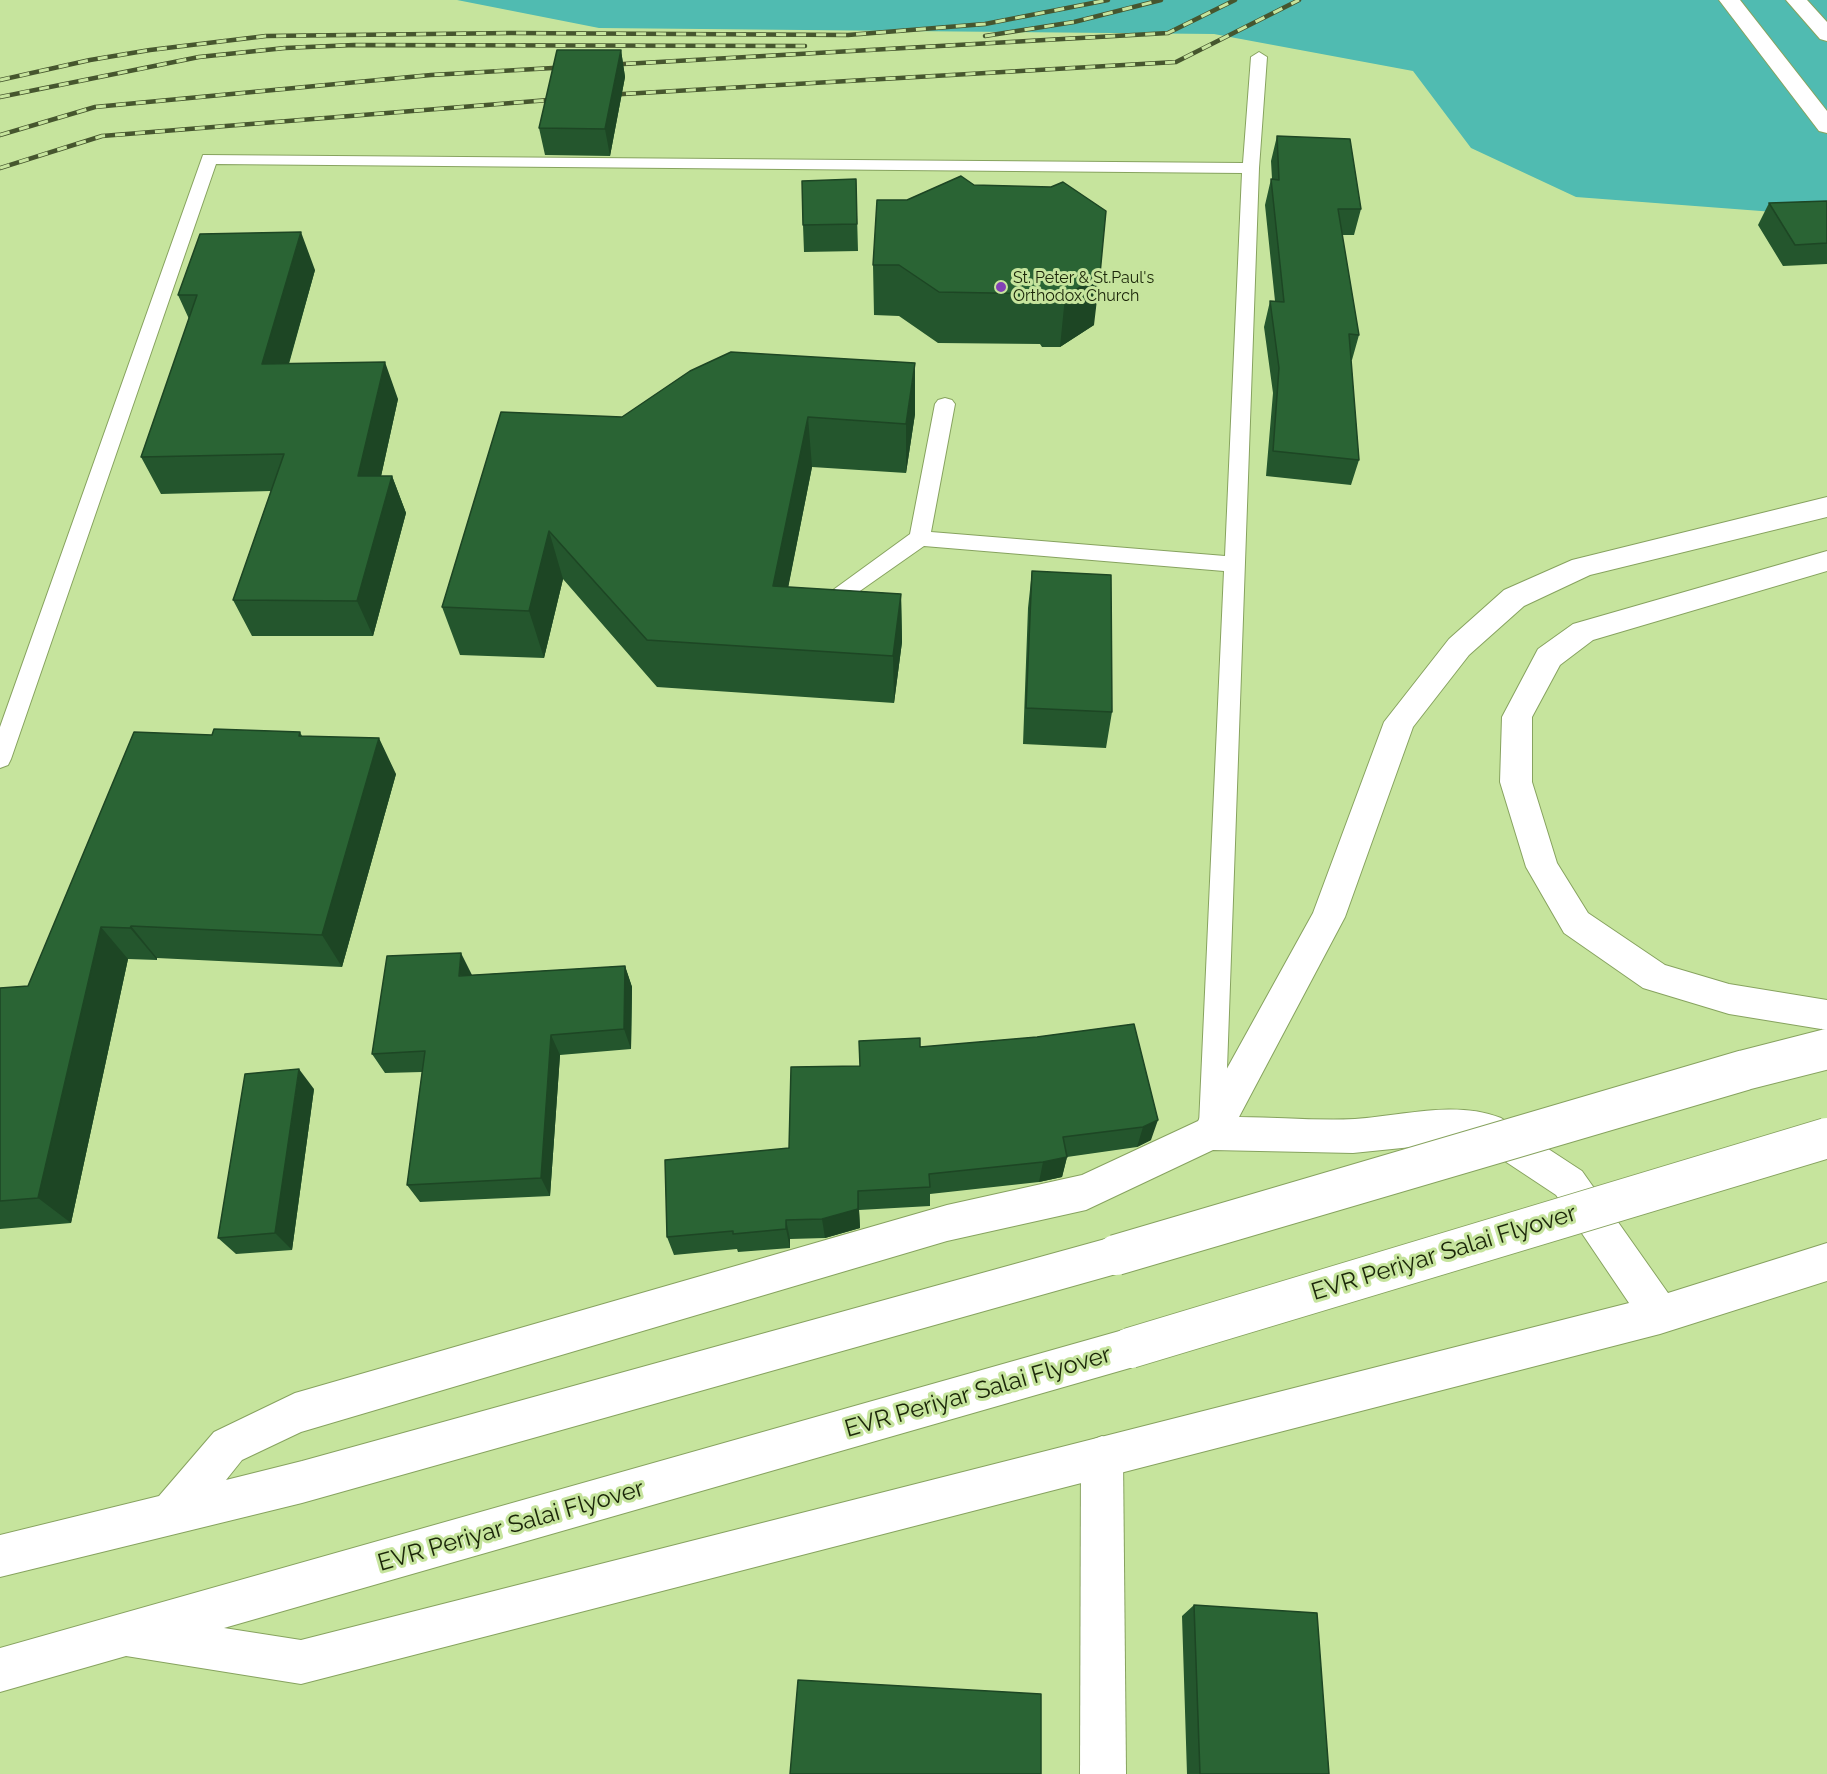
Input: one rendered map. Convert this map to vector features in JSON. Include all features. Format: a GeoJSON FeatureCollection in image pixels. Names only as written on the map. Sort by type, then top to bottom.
{"type":"FeatureCollection","features":[{"type":"Feature","properties":{"kind":"main road"},"geometry":{"type":"LineString","coordinates":[[1729,0],[1827,126]]}},
{"type":"Feature","properties":{"kind":"main road"},"geometry":{"type":"LineString","coordinates":[[1796,0],[1827,35]]}},
{"type":"Feature","properties":{"kind":"main road"},"geometry":{"type":"LineString","coordinates":[[1211,1133],[1328,917],[1399,722],[1459,647],[1514,598],[1582,567],[1827,507]]}},
{"type":"Feature","properties":{"kind":"main road"},"geometry":{"type":"LineString","coordinates":[[1827,561],[1583,632],[1549,657],[1517,717],[1516,782],[1542,867],[1576,923],[1655,977],[1729,999],[1827,1015]]}},
{"type":"Feature","properties":{"kind":"main road"},"geometry":{"type":"LineString","coordinates":[[0,1556],[302,1482],[1104,1259],[1734,1073],[1827,1049]]}},
{"type":"Feature","properties":{"kind":"main road"},"geometry":{"type":"LineString","coordinates":[[170,1515],[228,1446],[295,1413],[947,1223],[1086,1192],[1211,1133],[1353,1136],[1451,1126],[1488,1130],[1569,1183],[1660,1315]]}},
{"type":"Feature","properties":{"kind":"main road","name":"EVR Periyar Salai Flyover"},"geometry":{"type":"LineString","coordinates":[[0,1670],[306,1585],[1130,1348],[1827,1138]]}},
{"type":"Feature","properties":{"kind":"main road"},"geometry":{"type":"LineString","coordinates":[[126,1634],[301,1662],[1660,1315],[1827,1262]]}},
{"type":"Feature","properties":{"kind":"main road"},"geometry":{"type":"LineString","coordinates":[[1102,1456],[1104,1774]]}},
{"type":"Feature","properties":{"kind":"lane"},"geometry":{"type":"LineString","coordinates":[[1211,1133],[1251,168],[1259,57]]}},
{"type":"Feature","properties":{"kind":"lane"},"geometry":{"type":"LineString","coordinates":[[0,759],[209,159],[1251,168]]}},
{"type":"Feature","properties":{"kind":"lane"},"geometry":{"type":"LineString","coordinates":[[920,538],[945,404]]}},
{"type":"Feature","properties":{"kind":"lane"},"geometry":{"type":"LineString","coordinates":[[840,594],[920,538],[1235,564]]}},
{"type":"Feature","properties":{"kind":"water"},"geometry":{"type":"Polygon","coordinates":[[[457,0],[1827,0],[1827,216],[1576,197],[1471,148],[1413,71],[1214,34],[599,28],[457,0]]]}},
{"type":"Feature","properties":{"kind":"building"},"geometry":{"type":"Polygon","coordinates":[[[557,50],[621,50],[605,129],[539,128],[557,50]]]}},
{"type":"Feature","properties":{"kind":"building"},"geometry":{"type":"Polygon","coordinates":[[[1277,136],[1350,139],[1361,209],[1338,209],[1359,335],[1349,334],[1359,460],[1273,451],[1279,368],[1270,301],[1284,302],[1271,179],[1279,180],[1277,136]]]}},
{"type":"Feature","properties":{"kind":"building"},"geometry":{"type":"Polygon","coordinates":[[[961,176],[974,185],[1051,187],[1063,182],[1106,211],[1100,274],[1065,297],[1044,294],[939,292],[899,265],[873,265],[877,200],[907,200],[961,176]]]}},
{"type":"Feature","properties":{"kind":"building"},"geometry":{"type":"Polygon","coordinates":[[[856,179],[857,224],[803,225],[802,181],[856,179]]]}},
{"type":"Feature","properties":{"kind":"building"},"geometry":{"type":"Polygon","coordinates":[[[1827,201],[1827,243],[1795,245],[1769,203],[1827,201]]]}},
{"type":"Feature","properties":{"kind":"building"},"geometry":{"type":"Polygon","coordinates":[[[301,232],[262,364],[385,362],[358,476],[392,476],[357,601],[233,600],[284,454],[141,457],[197,295],[178,295],[200,234],[301,232]]]}},
{"type":"Feature","properties":{"kind":"building"},"geometry":{"type":"Polygon","coordinates":[[[731,352],[915,363],[906,424],[808,417],[773,586],[901,594],[893,656],[647,640],[549,531],[529,611],[442,607],[501,412],[622,417],[690,371],[731,352]]]}},
{"type":"Feature","properties":{"kind":"building"},"geometry":{"type":"Polygon","coordinates":[[[1032,571],[1111,575],[1112,712],[1026,708],[1032,571]]]}},
{"type":"Feature","properties":{"kind":"building"},"geometry":{"type":"Polygon","coordinates":[[[214,729],[300,732],[299,736],[379,738],[322,935],[131,926],[130,928],[101,927],[38,1198],[0,1201],[0,988],[28,986],[134,732],[212,735],[214,729]]]}},
{"type":"Feature","properties":{"kind":"building"},"geometry":{"type":"Polygon","coordinates":[[[461,953],[459,976],[625,966],[624,1029],[551,1035],[541,1178],[407,1185],[425,1051],[372,1054],[387,956],[461,953]]]}},
{"type":"Feature","properties":{"kind":"building"},"geometry":{"type":"Polygon","coordinates":[[[1134,1024],[1158,1120],[1143,1127],[1063,1137],[1067,1157],[1043,1162],[929,1174],[930,1187],[858,1191],[858,1209],[822,1219],[786,1220],[786,1229],[667,1237],[665,1160],[789,1148],[791,1067],[860,1066],[859,1041],[920,1038],[920,1047],[1037,1037],[1134,1024]]]}},
{"type":"Feature","properties":{"kind":"building"},"geometry":{"type":"Polygon","coordinates":[[[299,1069],[275,1233],[218,1238],[245,1074],[299,1069]]]}},
{"type":"Feature","properties":{"kind":"building"},"geometry":{"type":"Polygon","coordinates":[[[1194,1605],[1317,1613],[1329,1774],[1200,1774],[1194,1605]]]}},
{"type":"Feature","properties":{"kind":"building"},"geometry":{"type":"Polygon","coordinates":[[[798,1680],[1041,1694],[1041,1774],[790,1774],[798,1680]]]}},
{"type":"Feature","properties":{"kind":"railway"},"geometry":{"type":"LineString","coordinates":[[0,80],[90,60],[150,50],[266,36],[511,33],[848,35],[985,24],[1108,0]]}},
{"type":"Feature","properties":{"kind":"railway"},"geometry":{"type":"LineString","coordinates":[[985,36],[1074,22],[1161,0]]}},
{"type":"Feature","properties":{"kind":"railway"},"geometry":{"type":"LineString","coordinates":[[606,65],[1168,33],[1235,0]]}},
{"type":"Feature","properties":{"kind":"railway"},"geometry":{"type":"LineString","coordinates":[[606,95],[1176,62],[1299,0]]}},
{"type":"Feature","properties":{"kind":"railway"},"geometry":{"type":"LineString","coordinates":[[0,97],[199,57],[285,48],[354,45],[805,46]]}},
{"type":"Feature","properties":{"kind":"railway"},"geometry":{"type":"LineString","coordinates":[[0,135],[95,107],[431,75],[570,67]]}},
{"type":"Feature","properties":{"kind":"railway"},"geometry":{"type":"LineString","coordinates":[[0,168],[102,136],[561,99]]}},
{"type":"Feature","properties":{"kind":"place","name":"St. Peter & St.Paul's Orthodox Church"},"geometry":{"type":"Point","coordinates":[1001,287]}}]}
